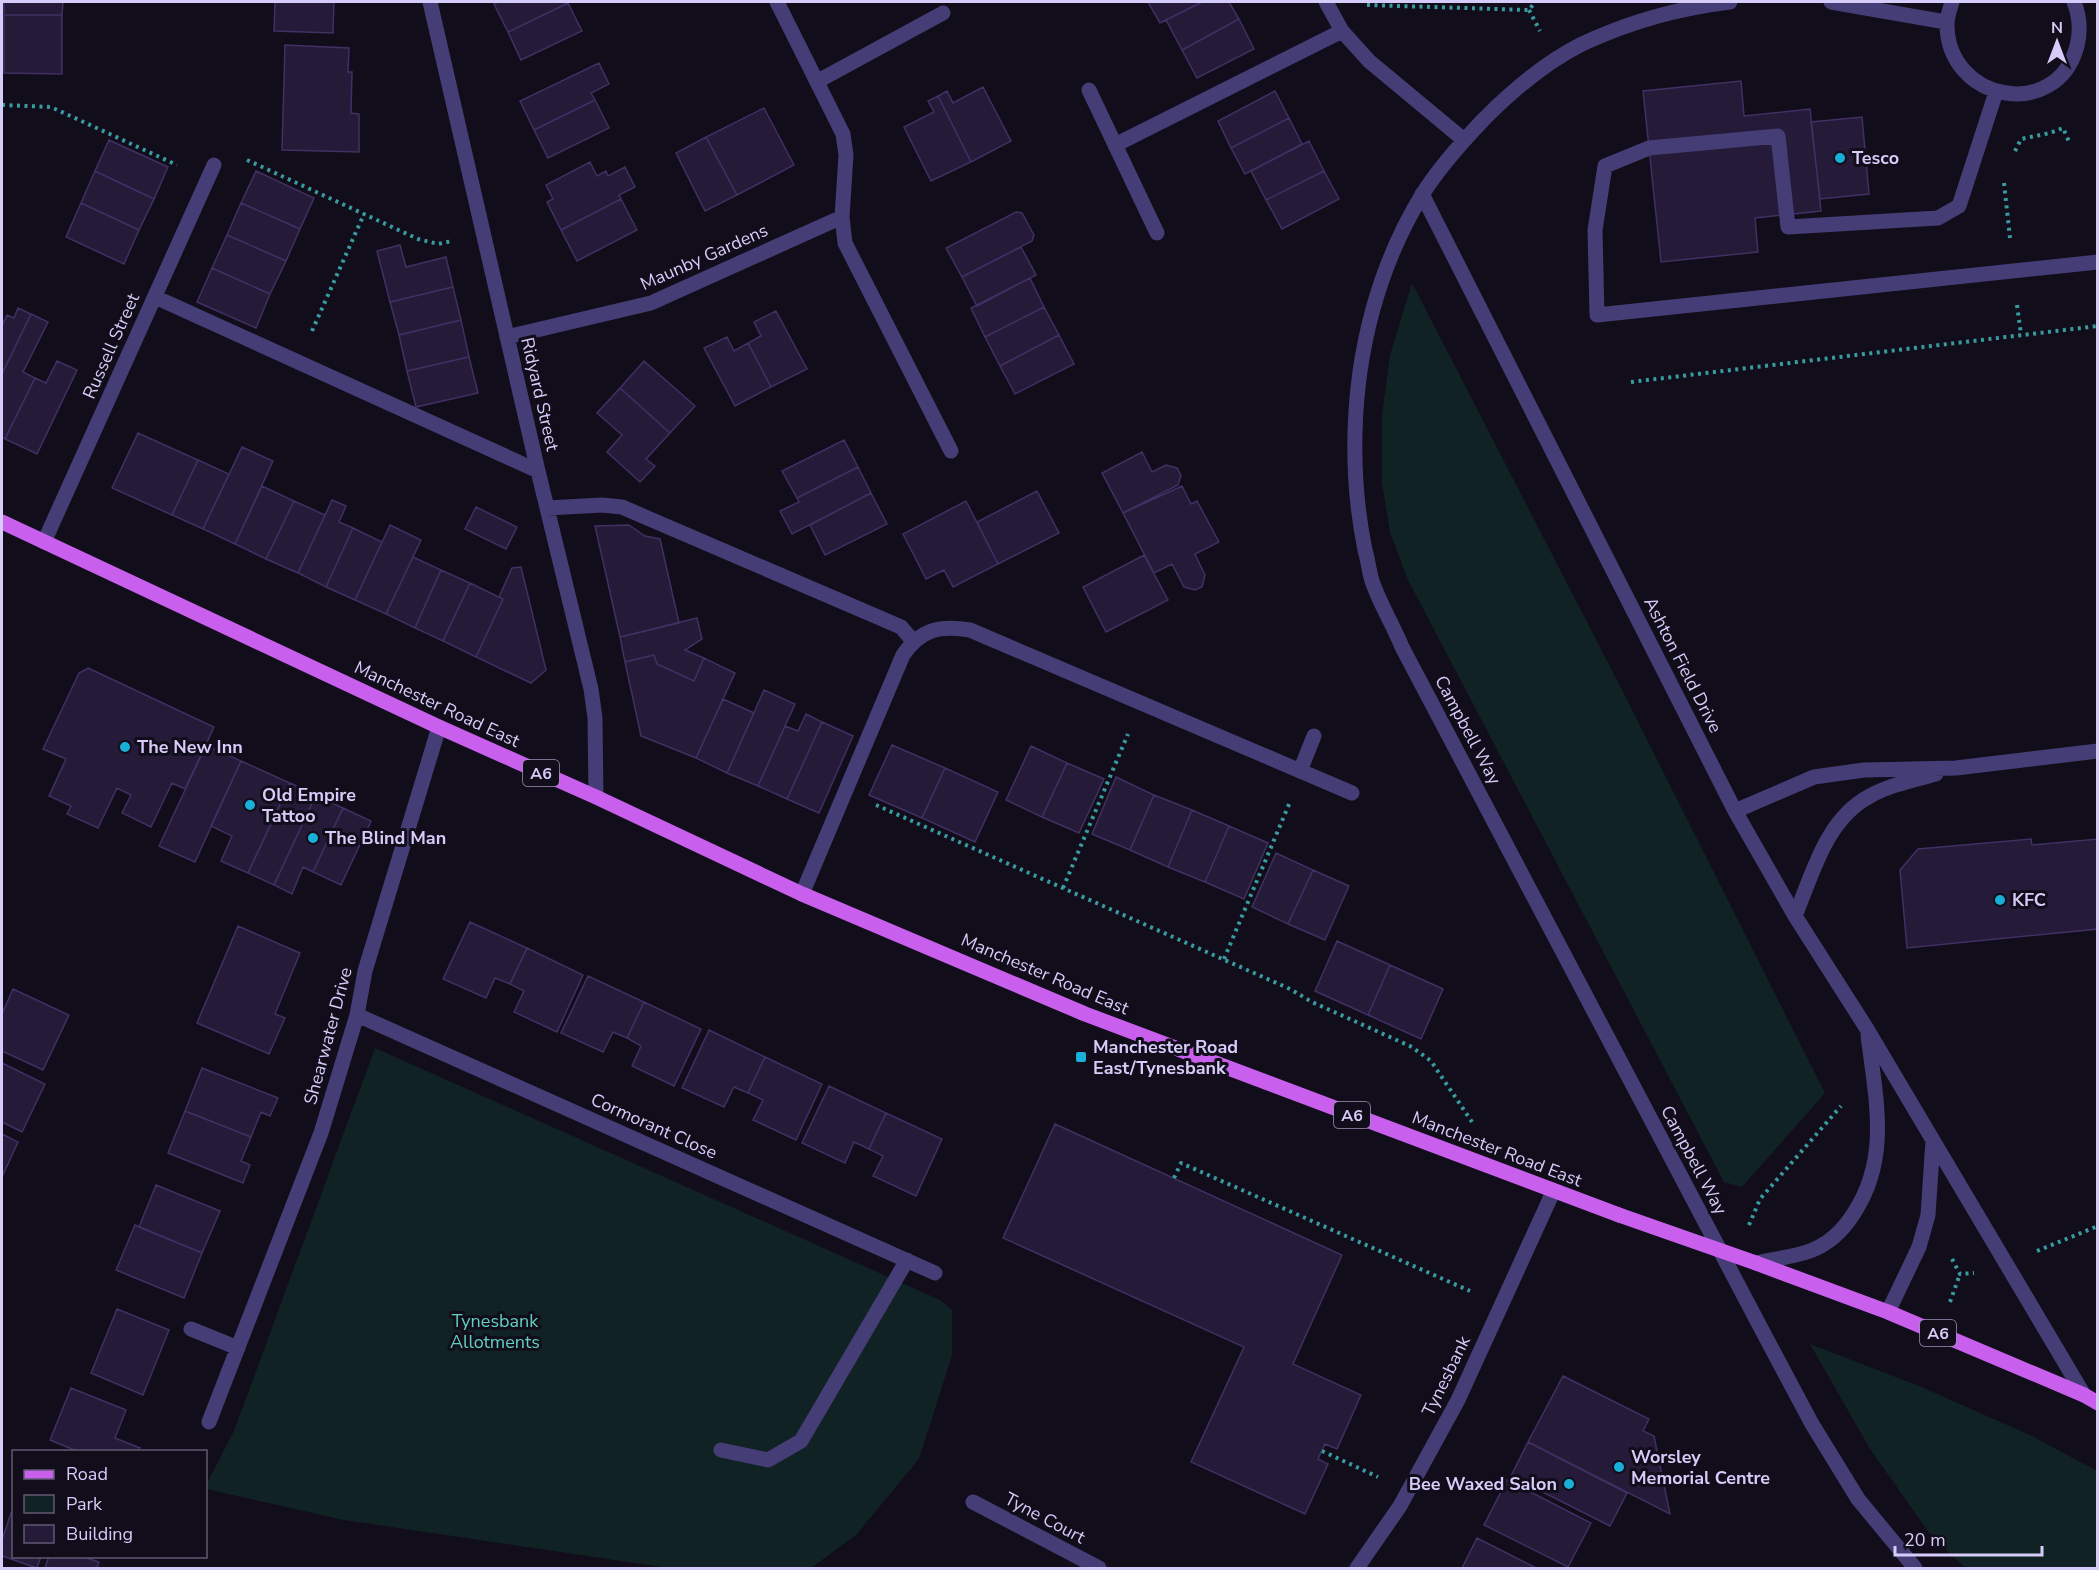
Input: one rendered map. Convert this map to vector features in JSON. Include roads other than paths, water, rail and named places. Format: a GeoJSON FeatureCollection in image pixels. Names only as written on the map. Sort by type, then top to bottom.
{"type":"FeatureCollection","features":[{"type":"Feature","properties":{"kind":"main road","name":"Manchester Road East"},"geometry":{"type":"LineString","coordinates":[[2,522],[438,727],[596,797],[802,894],[1085,1014],[1553,1192],[1790,1274],[1888,1312],[2091,1399]]}},
{"type":"Feature","properties":{"kind":"street","name":"Ridyard Street"},"geometry":{"type":"LineString","coordinates":[[430,2],[538,471],[591,689],[595,718],[596,797]]}},
{"type":"Feature","properties":{"kind":"street"},"geometry":{"type":"LineString","coordinates":[[777,2],[843,134],[846,155],[842,216],[845,243],[951,451]]}},
{"type":"Feature","properties":{"kind":"street","name":"Campbell Way"},"geometry":{"type":"LineString","coordinates":[[1730,2],[1700,5],[1640,21],[1582,45],[1556,59],[1522,84],[1464,140],[1422,194],[1393,252],[1368,322],[1356,393],[1355,475],[1359,520],[1372,580],[1408,658],[1812,1424],[1858,1499],[1915,1569]]}},
{"type":"Feature","properties":{"kind":"street"},"geometry":{"type":"LineString","coordinates":[[1831,2],[1946,22]]}},
{"type":"Feature","properties":{"kind":"street"},"geometry":{"type":"LineString","coordinates":[[1952,2],[1946,22],[1948,45],[1958,66],[1975,82],[1996,92],[2019,94],[2042,89],[2061,76],[2074,56],[2080,34],[2079,14],[2074,2]]}},
{"type":"Feature","properties":{"kind":"street"},"geometry":{"type":"LineString","coordinates":[[1327,3],[1342,32],[1369,61],[1464,140]]}},
{"type":"Feature","properties":{"kind":"street"},"geometry":{"type":"LineString","coordinates":[[818,81],[943,13]]}},
{"type":"Feature","properties":{"kind":"street"},"geometry":{"type":"LineString","coordinates":[[1115,145],[1342,32]]}},
{"type":"Feature","properties":{"kind":"street"},"geometry":{"type":"LineString","coordinates":[[1089,90],[1157,233]]}},
{"type":"Feature","properties":{"kind":"street"},"geometry":{"type":"LineString","coordinates":[[1996,92],[1959,206],[1938,218],[1788,227],[1778,136],[1649,148],[1605,166],[1595,230],[1597,315],[2097,262]]}},
{"type":"Feature","properties":{"kind":"street","name":"Russell Street"},"geometry":{"type":"LineString","coordinates":[[44,542],[211,172]]}},
{"type":"Feature","properties":{"kind":"street","name":"Ashton Field Drive"},"geometry":{"type":"LineString","coordinates":[[1422,194],[1735,811],[1795,916],[1867,1029],[2006,1264],[2091,1399]]}},
{"type":"Feature","properties":{"kind":"street","name":"Maunby Gardens"},"geometry":{"type":"LineString","coordinates":[[507,337],[651,303],[842,216]]}},
{"type":"Feature","properties":{"kind":"street"},"geometry":{"type":"LineString","coordinates":[[155,297],[538,471]]}},
{"type":"Feature","properties":{"kind":"street"},"geometry":{"type":"LineString","coordinates":[[547,508],[602,505],[622,507],[902,627],[913,641]]}},
{"type":"Feature","properties":{"kind":"street"},"geometry":{"type":"LineString","coordinates":[[802,894],[903,654],[913,641],[930,631],[949,627],[970,630],[1352,793]]}},
{"type":"Feature","properties":{"kind":"street","name":"Shearwater Drive"},"geometry":{"type":"LineString","coordinates":[[209,1422],[321,1133],[357,1015],[365,971],[438,727]]}},
{"type":"Feature","properties":{"kind":"street"},"geometry":{"type":"LineString","coordinates":[[1301,771],[1314,736]]}},
{"type":"Feature","properties":{"kind":"street"},"geometry":{"type":"LineString","coordinates":[[1735,811],[1814,777],[1863,770],[1956,768],[2097,751]]}},
{"type":"Feature","properties":{"kind":"street"},"geometry":{"type":"LineString","coordinates":[[1795,916],[1828,837],[1844,816],[1868,797],[1893,786],[1956,768]]}},
{"type":"Feature","properties":{"kind":"street","name":"Cormorant Close"},"geometry":{"type":"LineString","coordinates":[[357,1015],[935,1274]]}},
{"type":"Feature","properties":{"kind":"street"},"geometry":{"type":"LineString","coordinates":[[1756,1263],[1811,1251],[1843,1230],[1862,1201],[1875,1169],[1879,1129],[1867,1029]]}},
{"type":"Feature","properties":{"kind":"street"},"geometry":{"type":"LineString","coordinates":[[1888,1312],[1919,1247],[1928,1215],[1933,1140]]}},
{"type":"Feature","properties":{"kind":"street","name":"Tynesbank"},"geometry":{"type":"LineString","coordinates":[[1358,1569],[1400,1506],[1458,1400],[1553,1192]]}},
{"type":"Feature","properties":{"kind":"street"},"geometry":{"type":"LineString","coordinates":[[722,1450],[768,1460],[801,1441],[907,1260]]}},
{"type":"Feature","properties":{"kind":"street"},"geometry":{"type":"LineString","coordinates":[[191,1329],[237,1348]]}},
{"type":"Feature","properties":{"kind":"street","name":"Tyne Court"},"geometry":{"type":"LineString","coordinates":[[973,1502],[1098,1569]]}},
{"type":"Feature","properties":{"kind":"place","name":"Tesco"},"geometry":{"type":"Point","coordinates":[1840,158]}},
{"type":"Feature","properties":{"kind":"place","name":"The New Inn"},"geometry":{"type":"Point","coordinates":[125,747]}},
{"type":"Feature","properties":{"kind":"place","name":"Old Empire Tattoo"},"geometry":{"type":"Point","coordinates":[250,805]}},
{"type":"Feature","properties":{"kind":"place","name":"The Blind Man"},"geometry":{"type":"Point","coordinates":[313,838]}},
{"type":"Feature","properties":{"kind":"place","name":"KFC"},"geometry":{"type":"Point","coordinates":[2000,900]}},
{"type":"Feature","properties":{"kind":"place","name":"Manchester Road East/Tynesbank"},"geometry":{"type":"Point","coordinates":[1081,1057]}},
{"type":"Feature","properties":{"kind":"place","name":"Worsley Memorial Centre"},"geometry":{"type":"Point","coordinates":[1619,1467]}},
{"type":"Feature","properties":{"kind":"place","name":"Bee Waxed Salon"},"geometry":{"type":"Point","coordinates":[1569,1484]}},
{"type":"Feature","properties":{"kind":"park label","name":"Tynesbank Allotments"},"geometry":{"type":"Point","coordinates":[495,1331]}}]}
